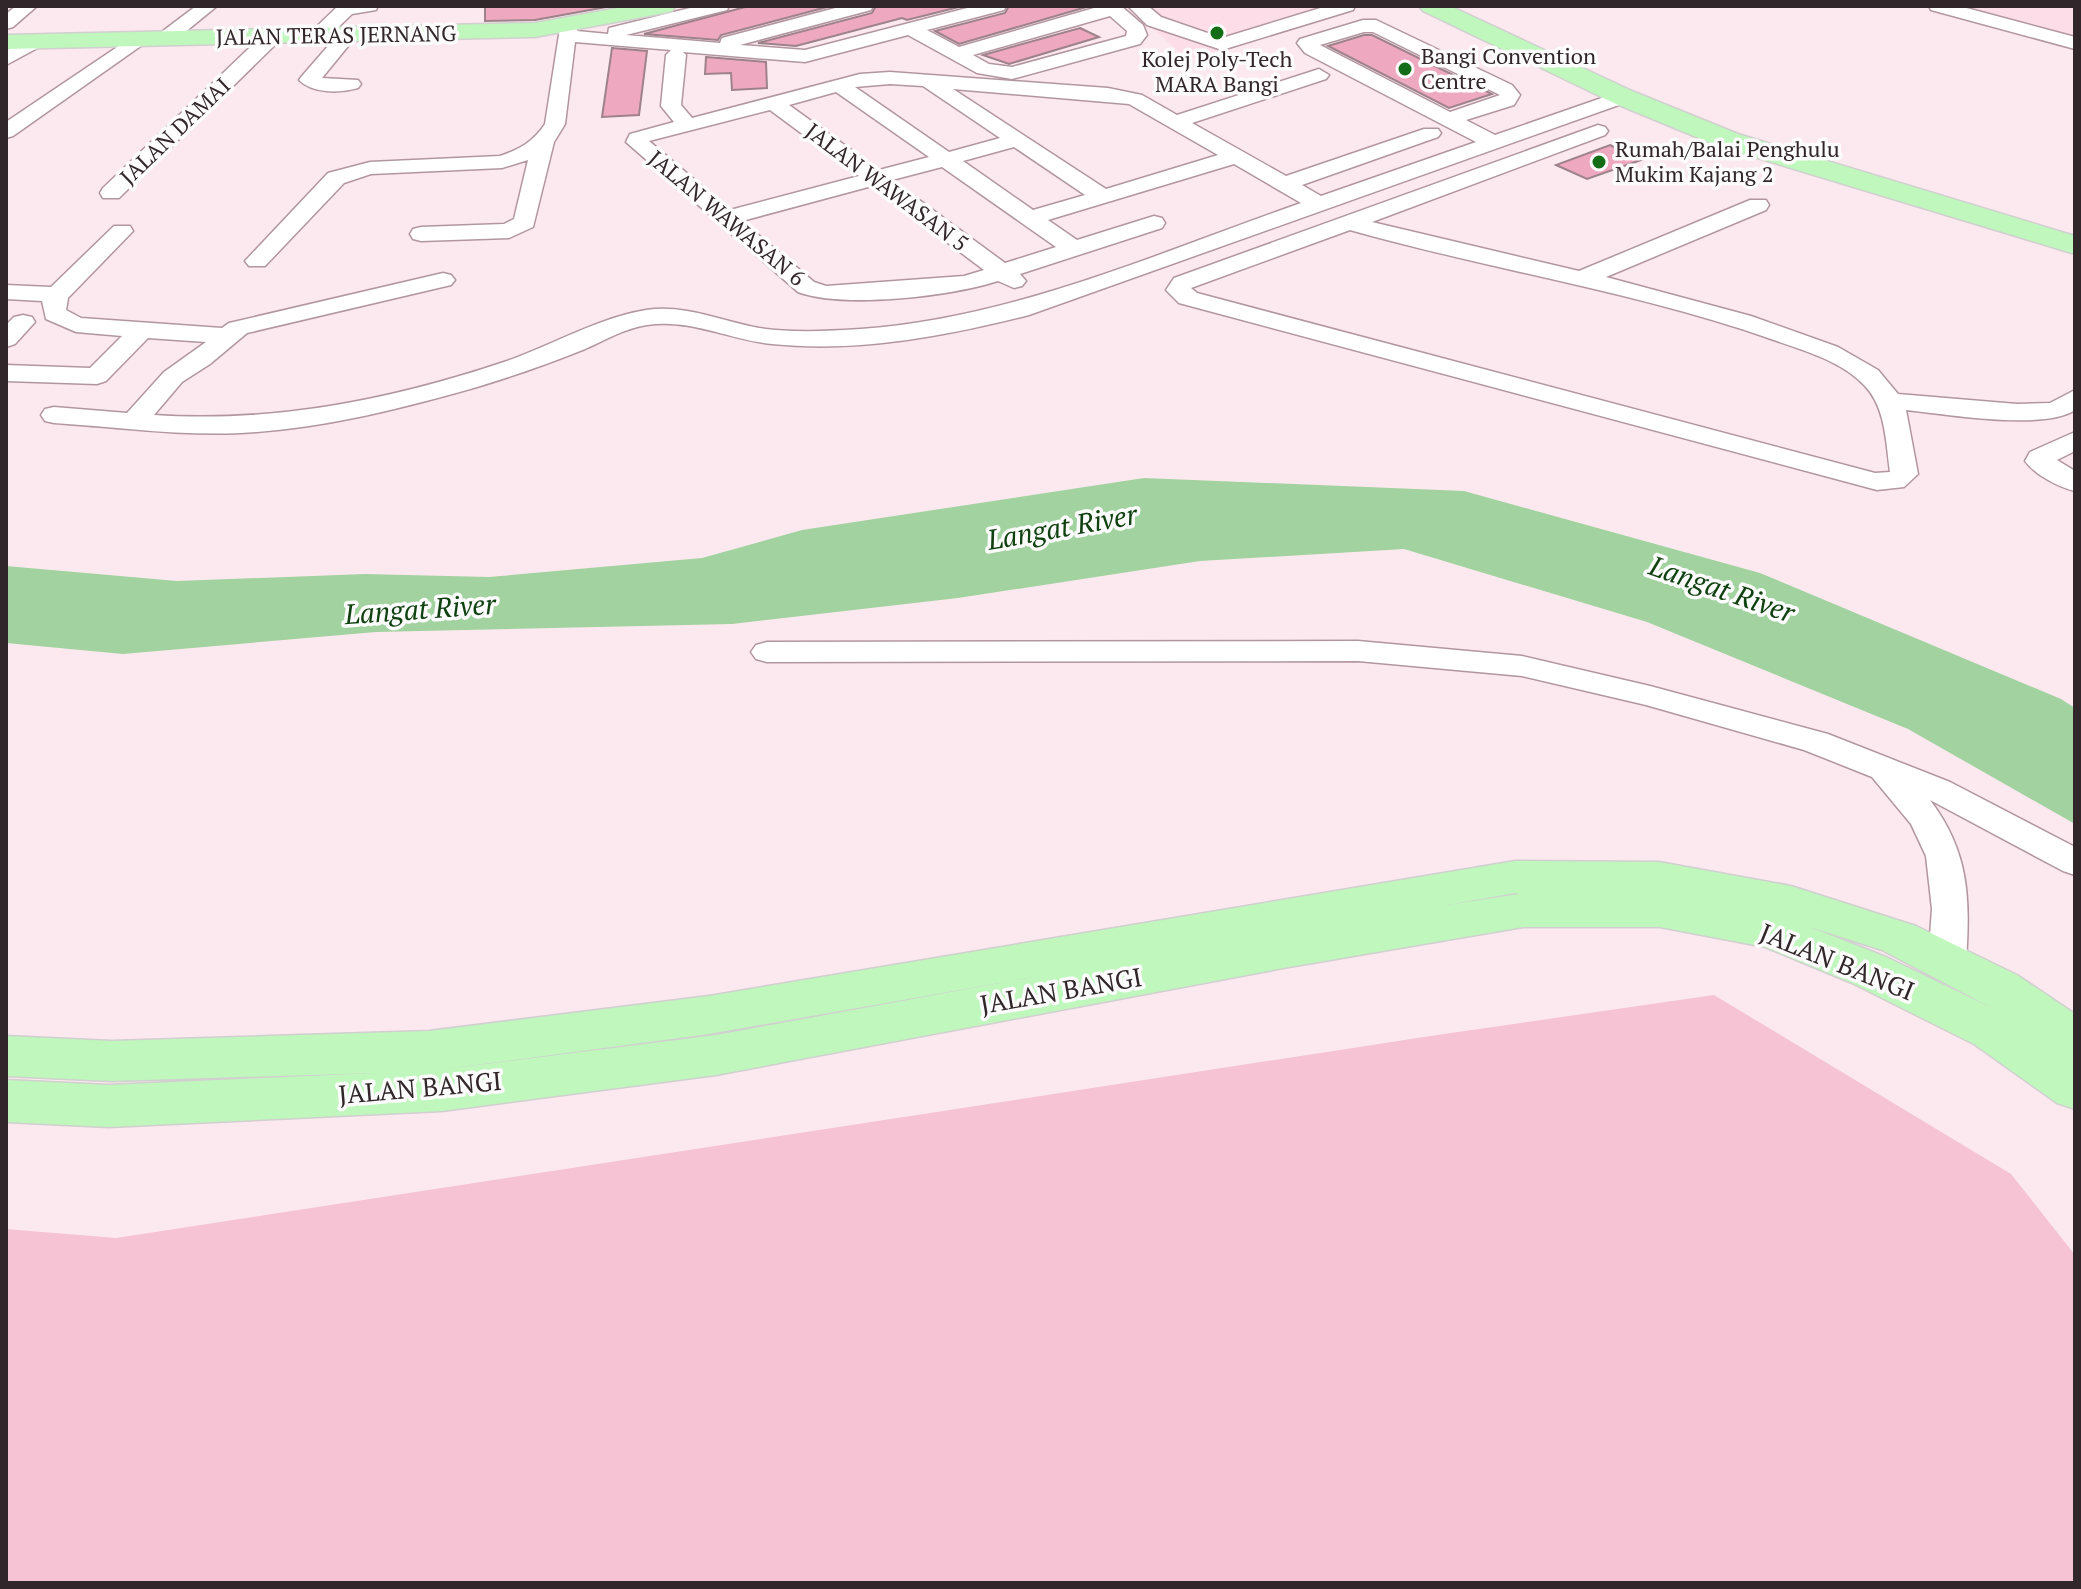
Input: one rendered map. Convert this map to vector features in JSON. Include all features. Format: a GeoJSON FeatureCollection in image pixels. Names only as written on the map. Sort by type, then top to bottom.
{"type":"FeatureCollection","features":[{"type":"Feature","properties":{"kind":"main road","name":"JALAN TERAS JERNANG"},"geometry":{"type":"LineString","coordinates":[[6,42],[568,31],[664,6]]}},
{"type":"Feature","properties":{"kind":"main road"},"geometry":{"type":"LineString","coordinates":[[1431,6],[1623,97],[1728,140],[2075,245]]}},
{"type":"Feature","properties":{"kind":"main road"},"geometry":{"type":"LineString","coordinates":[[1465,6],[1681,105],[1827,156],[2075,224]]}},
{"type":"Feature","properties":{"kind":"main road"},"geometry":{"type":"LineString","coordinates":[[1595,66],[1619,83],[1623,97]]}},
{"type":"Feature","properties":{"kind":"main road"},"geometry":{"type":"LineString","coordinates":[[1623,97],[1681,105]]}},
{"type":"Feature","properties":{"kind":"main road","name":"JALAN BANGI"},"geometry":{"type":"LineString","coordinates":[[6,1056],[112,1061],[429,1051],[709,1015],[1515,877],[1659,878],[1791,903],[1899,938],[2000,988],[2075,1040]]}},
{"type":"Feature","properties":{"kind":"main road","name":"JALAN BANGI"},"geometry":{"type":"LineString","coordinates":[[6,1101],[109,1106],[473,1086],[716,1055],[1274,952],[1523,910],[1660,910],[1773,931],[1869,970],[1992,1030],[2075,1088]]}},
{"type":"Feature","properties":{"kind":"street"},"geometry":{"type":"LineString","coordinates":[[166,38],[208,6]]}},
{"type":"Feature","properties":{"kind":"street"},"geometry":{"type":"LineString","coordinates":[[319,35],[346,9],[369,6]]}},
{"type":"Feature","properties":{"kind":"street"},"geometry":{"type":"LineString","coordinates":[[351,84],[323,85],[309,80],[356,34],[391,6]]}},
{"type":"Feature","properties":{"kind":"street"},"geometry":{"type":"LineString","coordinates":[[601,45],[720,6]]}},
{"type":"Feature","properties":{"kind":"street"},"geometry":{"type":"LineString","coordinates":[[421,234],[509,231],[525,222],[543,142],[555,124],[568,31],[601,45],[676,55],[703,53],[863,6],[984,69],[1012,73],[1133,40],[1138,35],[1136,29],[1112,8],[956,54]]}},
{"type":"Feature","properties":{"kind":"street"},"geometry":{"type":"LineString","coordinates":[[601,45],[703,53],[805,56],[997,6]]}},
{"type":"Feature","properties":{"kind":"street"},"geometry":{"type":"LineString","coordinates":[[1137,6],[1154,21],[1222,44],[1346,6]]}},
{"type":"Feature","properties":{"kind":"street"},"geometry":{"type":"LineString","coordinates":[[1938,6],[2075,43]]}},
{"type":"Feature","properties":{"kind":"street"},"geometry":{"type":"LineString","coordinates":[[1449,119],[1507,101],[1510,95],[1505,89],[1376,26],[1363,26],[1307,43],[1312,49],[1493,142]]}},
{"type":"Feature","properties":{"kind":"street","name":"JALAN DAMAI"},"geometry":{"type":"LineString","coordinates":[[111,193],[273,36]]}},
{"type":"Feature","properties":{"kind":"street"},"geometry":{"type":"LineString","coordinates":[[6,132],[138,39]]}},
{"type":"Feature","properties":{"kind":"street"},"geometry":{"type":"LineString","coordinates":[[6,59],[36,41]]}},
{"type":"Feature","properties":{"kind":"street"},"geometry":{"type":"LineString","coordinates":[[676,55],[671,106],[686,124],[860,80],[927,81],[1122,95],[1319,204]]}},
{"type":"Feature","properties":{"kind":"street"},"geometry":{"type":"LineString","coordinates":[[1175,122],[1319,75]]}},
{"type":"Feature","properties":{"kind":"street"},"geometry":{"type":"LineString","coordinates":[[927,81],[1102,196]]}},
{"type":"Feature","properties":{"kind":"street"},"geometry":{"type":"LineString","coordinates":[[839,85],[1074,249]]}},
{"type":"Feature","properties":{"kind":"street"},"geometry":{"type":"LineString","coordinates":[[54,415],[238,425],[328,416],[473,380],[538,359],[624,323],[648,317],[685,318],[752,335],[784,338],[845,336],[969,322],[1045,301],[1623,97]]}},
{"type":"Feature","properties":{"kind":"street","name":"JALAN WAWASAN 5"},"geometry":{"type":"LineString","coordinates":[[773,102],[1000,272],[1045,301]]}},
{"type":"Feature","properties":{"kind":"street","name":"JALAN WAWASAN 6"},"geometry":{"type":"LineString","coordinates":[[686,124],[637,138],[637,142],[806,287],[823,293],[842,294],[967,283],[1000,272]]}},
{"type":"Feature","properties":{"kind":"street"},"geometry":{"type":"LineString","coordinates":[[1349,223],[1699,309],[1807,344],[1876,380],[1892,401],[1904,474],[1901,479],[1883,483],[1188,298],[1178,290],[1182,283],[1598,131]]}},
{"type":"Feature","properties":{"kind":"street"},"geometry":{"type":"LineString","coordinates":[[1285,184],[1431,133]]}},
{"type":"Feature","properties":{"kind":"street"},"geometry":{"type":"LineString","coordinates":[[727,218],[1017,140]]}},
{"type":"Feature","properties":{"kind":"street"},"geometry":{"type":"LineString","coordinates":[[257,261],[336,178],[370,168],[441,165],[436,180],[445,185],[495,179],[502,162],[526,154],[543,142]]}},
{"type":"Feature","properties":{"kind":"street"},"geometry":{"type":"LineString","coordinates":[[1030,218],[1236,157]]}},
{"type":"Feature","properties":{"kind":"street"},"geometry":{"type":"LineString","coordinates":[[1579,280],[1758,205]]}},
{"type":"Feature","properties":{"kind":"street"},"geometry":{"type":"LineString","coordinates":[[1271,221],[1301,239]]}},
{"type":"Feature","properties":{"kind":"street"},"geometry":{"type":"LineString","coordinates":[[1000,272],[1154,223]]}},
{"type":"Feature","properties":{"kind":"street"},"geometry":{"type":"LineString","coordinates":[[122,231],[57,295],[53,304],[55,314],[63,321],[90,327],[225,336]]}},
{"type":"Feature","properties":{"kind":"street"},"geometry":{"type":"LineString","coordinates":[[145,420],[194,380],[201,359],[225,336],[254,321],[443,280]]}},
{"type":"Feature","properties":{"kind":"street"},"geometry":{"type":"LineString","coordinates":[[6,292],[57,295]]}},
{"type":"Feature","properties":{"kind":"street"},"geometry":{"type":"LineString","coordinates":[[6,373],[97,376],[142,330]]}},
{"type":"Feature","properties":{"kind":"street"},"geometry":{"type":"LineString","coordinates":[[1892,401],[2017,412],[2056,411],[2075,398]]}},
{"type":"Feature","properties":{"kind":"street"},"geometry":{"type":"LineString","coordinates":[[2075,440],[2039,461],[2075,483]]}},
{"type":"Feature","properties":{"kind":"street"},"geometry":{"type":"LineString","coordinates":[[767,652],[1358,651],[1522,666],[1650,696],[1816,742],[1938,790],[2075,862]]}},
{"type":"Feature","properties":{"kind":"street"},"geometry":{"type":"LineString","coordinates":[[1882,766],[1930,825],[1949,877],[1951,912],[1947,962]]}},
{"type":"Feature","properties":{"kind":"shaded area"},"geometry":{"type":"Polygon","coordinates":[[[732,6],[855,6],[704,47],[610,37],[732,6]]]}},
{"type":"Feature","properties":{"kind":"shaded area","name":"Kolej Poly-Tech MARA Bangi"},"geometry":{"type":"Polygon","coordinates":[[[1128,6],[1365,6],[1188,60],[1128,6]]]}},
{"type":"Feature","properties":{"kind":"shaded area"},"geometry":{"type":"Polygon","coordinates":[[[1923,6],[2075,6],[2075,41],[1923,6]]]}},
{"type":"Feature","properties":{"kind":"shaded area"},"geometry":{"type":"Polygon","coordinates":[[[1714,995],[2011,1174],[2075,1255],[2075,1583],[6,1583],[6,1229],[116,1238],[1714,995]]]}},
{"type":"Feature","properties":{"kind":"water","name":"Langat River"},"geometry":{"type":"Polygon","coordinates":[[[1144,478],[1464,491],[1760,573],[2061,699],[2075,708],[2075,824],[1908,729],[1647,622],[1404,549],[1200,561],[958,598],[732,624],[376,632],[123,654],[6,643],[6,566],[177,581],[365,574],[489,577],[702,558],[802,530],[1144,478]]]}},
{"type":"Feature","properties":{"kind":"building"},"geometry":{"type":"Polygon","coordinates":[[[485,6],[612,6],[535,20],[485,21],[485,6]]]}},
{"type":"Feature","properties":{"kind":"building"},"geometry":{"type":"Polygon","coordinates":[[[749,6],[831,6],[721,35],[718,40],[644,34],[749,6]]]}},
{"type":"Feature","properties":{"kind":"building"},"geometry":{"type":"Polygon","coordinates":[[[876,6],[963,6],[907,20],[902,18],[796,46],[758,43],[872,13],[876,6]]]}},
{"type":"Feature","properties":{"kind":"building"},"geometry":{"type":"Polygon","coordinates":[[[1009,6],[1090,6],[959,44],[935,31],[1005,13],[1009,6]]]}},
{"type":"Feature","properties":{"kind":"building"},"geometry":{"type":"Polygon","coordinates":[[[1080,28],[1099,37],[1009,64],[983,55],[1080,28]]]}},
{"type":"Feature","properties":{"kind":"building","name":"Bangi Convention Centre"},"geometry":{"type":"Polygon","coordinates":[[[1372,35],[1492,94],[1449,108],[1328,46],[1372,35]]]}},
{"type":"Feature","properties":{"kind":"building"},"geometry":{"type":"Polygon","coordinates":[[[612,48],[647,51],[639,115],[602,117],[612,48]]]}},
{"type":"Feature","properties":{"kind":"building"},"geometry":{"type":"Polygon","coordinates":[[[706,57],[766,62],[767,88],[732,90],[731,73],[705,74],[706,57]]]}},
{"type":"Feature","properties":{"kind":"building","name":"Rumah/Balai Penghulu Mukim Kajang 2"},"geometry":{"type":"Polygon","coordinates":[[[1610,145],[1641,160],[1587,179],[1556,165],[1610,145]]]}},
{"type":"Feature","properties":{"kind":"place","name":"Kolej Poly-Tech MARA Bangi"},"geometry":{"type":"Point","coordinates":[1217,33]}},
{"type":"Feature","properties":{"kind":"place","name":"Bangi Convention Centre"},"geometry":{"type":"Point","coordinates":[1405,69]}},
{"type":"Feature","properties":{"kind":"place","name":"Rumah/Balai Penghulu Mukim Kajang 2"},"geometry":{"type":"Point","coordinates":[1599,162]}}]}
